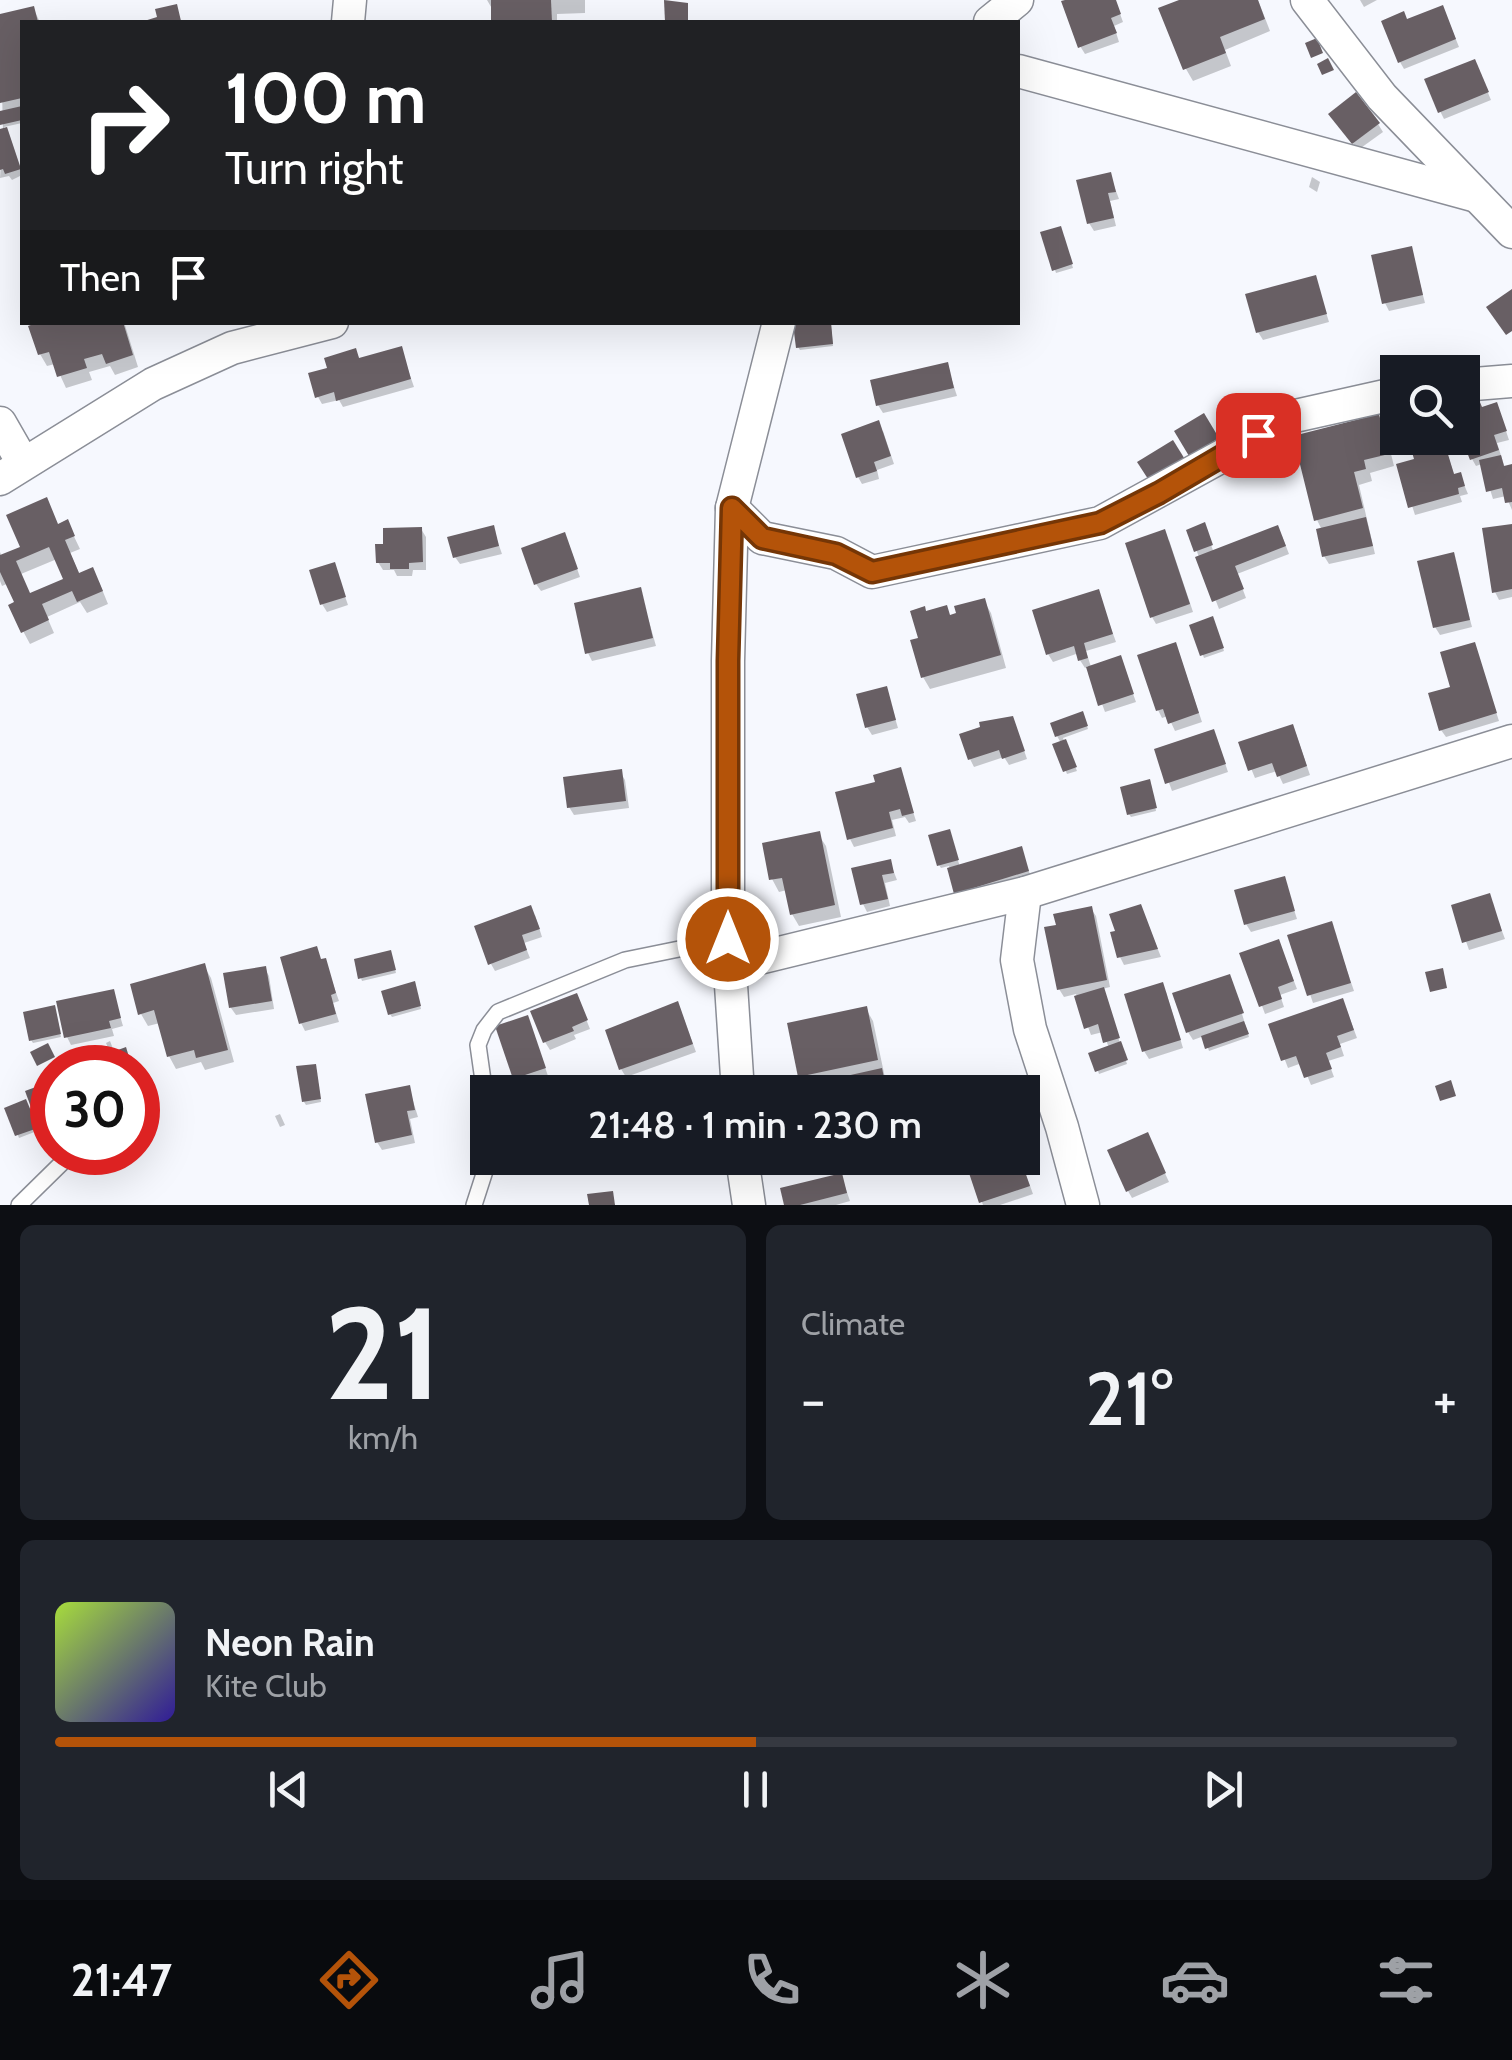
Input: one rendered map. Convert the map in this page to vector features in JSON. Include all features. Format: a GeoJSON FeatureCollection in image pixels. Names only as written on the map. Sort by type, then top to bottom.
{"type":"FeatureCollection","features":[{"type":"Feature","properties":{"kind":"street"},"geometry":{"type":"LineString","coordinates":[[992,20],[1017,0]]}},
{"type":"Feature","properties":{"kind":"street"},"geometry":{"type":"LineString","coordinates":[[1307,0],[1382,98],[1512,232]]}},
{"type":"Feature","properties":{"kind":"street"},"geometry":{"type":"LineString","coordinates":[[1020,72],[1477,196]]}},
{"type":"Feature","properties":{"kind":"street"},"geometry":{"type":"LineString","coordinates":[[0,423],[12,471],[239,335],[311,325]]}},
{"type":"Feature","properties":{"kind":"street"},"geometry":{"type":"LineString","coordinates":[[737,1075],[729,952],[732,508],[778,325]]}},
{"type":"Feature","properties":{"kind":"street"},"geometry":{"type":"LineString","coordinates":[[1480,384],[1512,381]]}},
{"type":"Feature","properties":{"kind":"street"},"geometry":{"type":"LineString","coordinates":[[732,508],[762,538],[836,554],[872,572],[1100,523],[1295,416],[1380,397]]}},
{"type":"Feature","properties":{"kind":"street"},"geometry":{"type":"LineString","coordinates":[[729,952],[1025,893],[1512,741]]}},
{"type":"Feature","properties":{"kind":"street"},"geometry":{"type":"LineString","coordinates":[[1025,893],[1017,960],[1030,1028],[1083,1205]]}},
{"type":"Feature","properties":{"kind":"street"},"geometry":{"type":"LineString","coordinates":[[745,1175],[749,1205]]}},
{"type":"Feature","properties":{"kind":"lane"},"geometry":{"type":"LineString","coordinates":[[482,1075],[478,1045],[498,1012],[626,960],[729,952]]}},
{"type":"Feature","properties":{"kind":"lane"},"geometry":{"type":"LineString","coordinates":[[19,1205],[50,1175]]}},
{"type":"Feature","properties":{"kind":"lane"},"geometry":{"type":"LineString","coordinates":[[474,1205],[483,1175]]}},
{"type":"Feature","properties":{"kind":"building"},"geometry":{"type":"Polygon","coordinates":[[[491,0],[551,0],[552,20],[491,20],[491,0]]]}},
{"type":"Feature","properties":{"kind":"building"},"geometry":{"type":"Polygon","coordinates":[[[664,0],[688,3],[688,20],[665,20],[664,0]]]}},
{"type":"Feature","properties":{"kind":"building"},"geometry":{"type":"Polygon","coordinates":[[[1116,0],[1121,14],[1111,18],[1117,33],[1078,48],[1061,1],[1116,0]]]}},
{"type":"Feature","properties":{"kind":"building"},"geometry":{"type":"Polygon","coordinates":[[[1179,0],[1258,0],[1265,19],[1220,37],[1226,53],[1183,70],[1158,8],[1179,0]]]}},
{"type":"Feature","properties":{"kind":"building"},"geometry":{"type":"Polygon","coordinates":[[[177,4],[181,20],[147,20],[157,17],[155,9],[177,4]]]}},
{"type":"Feature","properties":{"kind":"building"},"geometry":{"type":"Polygon","coordinates":[[[1443,5],[1456,39],[1398,63],[1381,21],[1404,11],[1407,19],[1443,5]]]}},
{"type":"Feature","properties":{"kind":"building"},"geometry":{"type":"Polygon","coordinates":[[[34,6],[38,20],[20,20],[20,98],[0,103],[0,14],[34,6]]]}},
{"type":"Feature","properties":{"kind":"building"},"geometry":{"type":"Polygon","coordinates":[[[1317,38],[1323,53],[1311,58],[1305,43],[1317,38]]]}},
{"type":"Feature","properties":{"kind":"building"},"geometry":{"type":"Polygon","coordinates":[[[1328,58],[1334,70],[1322,75],[1317,64],[1328,58]]]}},
{"type":"Feature","properties":{"kind":"building"},"geometry":{"type":"Polygon","coordinates":[[[1475,59],[1489,92],[1438,113],[1424,79],[1475,59]]]}},
{"type":"Feature","properties":{"kind":"building"},"geometry":{"type":"Polygon","coordinates":[[[1356,92],[1380,123],[1352,144],[1328,114],[1356,92]]]}},
{"type":"Feature","properties":{"kind":"building"},"geometry":{"type":"Polygon","coordinates":[[[20,106],[20,120],[0,125],[0,111],[20,106]]]}},
{"type":"Feature","properties":{"kind":"building"},"geometry":{"type":"Polygon","coordinates":[[[7,127],[20,166],[5,174],[0,170],[0,129],[7,127]]]}},
{"type":"Feature","properties":{"kind":"building"},"geometry":{"type":"Polygon","coordinates":[[[1111,172],[1116,192],[1108,193],[1114,218],[1087,224],[1076,180],[1111,172]]]}},
{"type":"Feature","properties":{"kind":"building"},"geometry":{"type":"Polygon","coordinates":[[[1061,226],[1073,264],[1052,271],[1040,232],[1061,226]]]}},
{"type":"Feature","properties":{"kind":"building"},"geometry":{"type":"Polygon","coordinates":[[[1412,246],[1423,295],[1382,304],[1371,255],[1412,246]]]}},
{"type":"Feature","properties":{"kind":"building"},"geometry":{"type":"Polygon","coordinates":[[[1316,275],[1327,314],[1256,333],[1245,294],[1316,275]]]}},
{"type":"Feature","properties":{"kind":"building"},"geometry":{"type":"Polygon","coordinates":[[[1512,289],[1512,331],[1506,335],[1486,307],[1512,289]]]}},
{"type":"Feature","properties":{"kind":"building"},"geometry":{"type":"Polygon","coordinates":[[[124,325],[133,355],[106,364],[102,354],[84,359],[87,368],[57,377],[49,352],[38,355],[28,326],[124,325]]]}},
{"type":"Feature","properties":{"kind":"building"},"geometry":{"type":"Polygon","coordinates":[[[793,325],[831,325],[833,344],[796,348],[793,325]]]}},
{"type":"Feature","properties":{"kind":"building"},"geometry":{"type":"Polygon","coordinates":[[[402,346],[411,379],[336,401],[334,392],[315,398],[308,373],[327,368],[324,358],[356,348],[359,358],[402,346]]]}},
{"type":"Feature","properties":{"kind":"building"},"geometry":{"type":"Polygon","coordinates":[[[948,362],[954,388],[876,406],[870,380],[948,362]]]}},
{"type":"Feature","properties":{"kind":"building"},"geometry":{"type":"Polygon","coordinates":[[[1480,402],[1482,407],[1497,402],[1507,431],[1494,435],[1499,450],[1470,460],[1468,455],[1480,455],[1480,402]]]}},
{"type":"Feature","properties":{"kind":"building"},"geometry":{"type":"Polygon","coordinates":[[[1204,413],[1219,438],[1189,456],[1174,431],[1204,413]]]}},
{"type":"Feature","properties":{"kind":"building"},"geometry":{"type":"Polygon","coordinates":[[[1379,414],[1380,455],[1385,455],[1364,460],[1366,469],[1354,472],[1363,508],[1314,521],[1293,436],[1379,414]]]}},
{"type":"Feature","properties":{"kind":"building"},"geometry":{"type":"Polygon","coordinates":[[[879,420],[891,456],[874,462],[877,471],[856,478],[841,434],[879,420]]]}},
{"type":"Feature","properties":{"kind":"building"},"geometry":{"type":"Polygon","coordinates":[[[1173,440],[1186,461],[1150,482],[1137,462],[1173,440]]]}},
{"type":"Feature","properties":{"kind":"building"},"geometry":{"type":"Polygon","coordinates":[[[1413,455],[1448,455],[1454,474],[1461,472],[1465,486],[1458,488],[1459,494],[1408,508],[1396,464],[1414,459],[1413,455]]]}},
{"type":"Feature","properties":{"kind":"building"},"geometry":{"type":"Polygon","coordinates":[[[1501,455],[1504,466],[1512,464],[1512,502],[1505,503],[1502,488],[1486,492],[1479,460],[1501,455]]]}},
{"type":"Feature","properties":{"kind":"building"},"geometry":{"type":"Polygon","coordinates":[[[47,497],[58,524],[68,519],[75,536],[65,540],[79,573],[93,567],[103,591],[77,602],[72,591],[42,604],[49,620],[21,633],[8,605],[14,602],[0,572],[0,555],[20,547],[6,515],[47,497]],[[49,547],[16,561],[30,593],[63,579],[49,547]]]}},
{"type":"Feature","properties":{"kind":"building"},"geometry":{"type":"Polygon","coordinates":[[[1366,517],[1373,546],[1322,557],[1316,529],[1366,517]]]}},
{"type":"Feature","properties":{"kind":"building"},"geometry":{"type":"Polygon","coordinates":[[[1205,522],[1213,545],[1194,552],[1186,530],[1205,522]]]}},
{"type":"Feature","properties":{"kind":"building"},"geometry":{"type":"Polygon","coordinates":[[[1512,524],[1512,589],[1492,593],[1482,528],[1512,524]]]}},
{"type":"Feature","properties":{"kind":"building"},"geometry":{"type":"Polygon","coordinates":[[[494,525],[499,546],[453,558],[447,537],[494,525]]]}},
{"type":"Feature","properties":{"kind":"building"},"geometry":{"type":"Polygon","coordinates":[[[1278,525],[1286,546],[1235,566],[1244,589],[1212,602],[1195,557],[1278,525]]]}},
{"type":"Feature","properties":{"kind":"building"},"geometry":{"type":"Polygon","coordinates":[[[422,527],[423,562],[409,563],[409,569],[390,569],[390,563],[376,563],[375,544],[383,544],[383,528],[422,527]]]}},
{"type":"Feature","properties":{"kind":"building"},"geometry":{"type":"Polygon","coordinates":[[[1165,529],[1190,604],[1150,618],[1125,543],[1165,529]]]}},
{"type":"Feature","properties":{"kind":"building"},"geometry":{"type":"Polygon","coordinates":[[[565,532],[578,569],[534,585],[521,548],[565,532]]]}},
{"type":"Feature","properties":{"kind":"building"},"geometry":{"type":"Polygon","coordinates":[[[1454,552],[1470,620],[1433,628],[1417,561],[1454,552]]]}},
{"type":"Feature","properties":{"kind":"building"},"geometry":{"type":"Polygon","coordinates":[[[335,562],[346,597],[320,605],[309,570],[335,562]]]}},
{"type":"Feature","properties":{"kind":"building"},"geometry":{"type":"Polygon","coordinates":[[[641,587],[653,638],[585,654],[574,603],[641,587]]]}},
{"type":"Feature","properties":{"kind":"building"},"geometry":{"type":"Polygon","coordinates":[[[1099,589],[1113,634],[1084,643],[1088,658],[1078,661],[1074,646],[1046,655],[1032,610],[1099,589]]]}},
{"type":"Feature","properties":{"kind":"building"},"geometry":{"type":"Polygon","coordinates":[[[985,598],[1001,655],[921,678],[910,640],[918,638],[910,611],[947,605],[950,615],[956,613],[954,606],[985,598]]]}},
{"type":"Feature","properties":{"kind":"building"},"geometry":{"type":"Polygon","coordinates":[[[1213,616],[1224,648],[1200,656],[1189,625],[1213,616]]]}},
{"type":"Feature","properties":{"kind":"building"},"geometry":{"type":"Polygon","coordinates":[[[1176,642],[1199,713],[1168,724],[1163,709],[1156,711],[1137,655],[1176,642]]]}},
{"type":"Feature","properties":{"kind":"building"},"geometry":{"type":"Polygon","coordinates":[[[1475,642],[1497,713],[1439,731],[1428,693],[1450,687],[1440,652],[1475,642]]]}},
{"type":"Feature","properties":{"kind":"building"},"geometry":{"type":"Polygon","coordinates":[[[1121,655],[1134,694],[1098,706],[1086,667],[1121,655]]]}},
{"type":"Feature","properties":{"kind":"building"},"geometry":{"type":"Polygon","coordinates":[[[887,686],[896,720],[865,728],[856,694],[887,686]]]}},
{"type":"Feature","properties":{"kind":"building"},"geometry":{"type":"Polygon","coordinates":[[[1083,711],[1088,726],[1055,737],[1050,723],[1083,711]]]}},
{"type":"Feature","properties":{"kind":"building"},"geometry":{"type":"Polygon","coordinates":[[[1013,716],[1025,751],[1002,759],[999,750],[968,760],[959,734],[980,727],[979,722],[1013,716]]]}},
{"type":"Feature","properties":{"kind":"building"},"geometry":{"type":"Polygon","coordinates":[[[1293,724],[1307,766],[1277,777],[1272,763],[1248,771],[1238,742],[1293,724]]]}},
{"type":"Feature","properties":{"kind":"building"},"geometry":{"type":"Polygon","coordinates":[[[1214,729],[1226,764],[1165,784],[1154,749],[1214,729]]]}},
{"type":"Feature","properties":{"kind":"building"},"geometry":{"type":"Polygon","coordinates":[[[1066,739],[1077,767],[1063,772],[1052,744],[1066,739]]]}},
{"type":"Feature","properties":{"kind":"building"},"geometry":{"type":"Polygon","coordinates":[[[901,767],[914,813],[902,816],[900,809],[889,812],[893,828],[847,840],[835,792],[875,782],[873,775],[901,767]]]}},
{"type":"Feature","properties":{"kind":"building"},"geometry":{"type":"Polygon","coordinates":[[[622,769],[626,801],[567,808],[563,777],[622,769]]]}},
{"type":"Feature","properties":{"kind":"building"},"geometry":{"type":"Polygon","coordinates":[[[1150,779],[1157,808],[1127,815],[1120,787],[1150,779]]]}},
{"type":"Feature","properties":{"kind":"building"},"geometry":{"type":"Polygon","coordinates":[[[950,829],[959,860],[937,866],[928,835],[950,829]]]}},
{"type":"Feature","properties":{"kind":"building"},"geometry":{"type":"Polygon","coordinates":[[[820,831],[835,905],[790,915],[782,878],[769,880],[762,843],[820,831]]]}},
{"type":"Feature","properties":{"kind":"building"},"geometry":{"type":"Polygon","coordinates":[[[1022,846],[1029,871],[954,894],[947,868],[1022,846]]]}},
{"type":"Feature","properties":{"kind":"building"},"geometry":{"type":"Polygon","coordinates":[[[891,859],[894,873],[882,875],[888,899],[860,905],[851,868],[891,859]]]}},
{"type":"Feature","properties":{"kind":"building"},"geometry":{"type":"Polygon","coordinates":[[[1285,876],[1295,911],[1244,925],[1234,890],[1285,876]]]}},
{"type":"Feature","properties":{"kind":"building"},"geometry":{"type":"Polygon","coordinates":[[[1490,893],[1502,931],[1462,943],[1451,905],[1490,893]]]}},
{"type":"Feature","properties":{"kind":"building"},"geometry":{"type":"Polygon","coordinates":[[[1141,904],[1158,949],[1117,958],[1109,914],[1141,904]]]}},
{"type":"Feature","properties":{"kind":"building"},"geometry":{"type":"Polygon","coordinates":[[[531,905],[540,929],[522,935],[527,950],[488,965],[474,926],[531,905]]]}},
{"type":"Feature","properties":{"kind":"building"},"geometry":{"type":"Polygon","coordinates":[[[1092,906],[1107,980],[1057,990],[1044,927],[1056,925],[1053,914],[1092,906]]]}},
{"type":"Feature","properties":{"kind":"building"},"geometry":{"type":"Polygon","coordinates":[[[1332,921],[1351,983],[1307,996],[1287,935],[1332,921]]]}},
{"type":"Feature","properties":{"kind":"building"},"geometry":{"type":"Polygon","coordinates":[[[1279,939],[1294,981],[1278,987],[1282,999],[1259,1007],[1239,953],[1279,939]]]}},
{"type":"Feature","properties":{"kind":"building"},"geometry":{"type":"Polygon","coordinates":[[[317,946],[321,959],[326,958],[336,993],[331,995],[336,1014],[299,1024],[280,957],[317,946]]]}},
{"type":"Feature","properties":{"kind":"building"},"geometry":{"type":"Polygon","coordinates":[[[391,950],[396,970],[358,979],[354,959],[391,950]]]}},
{"type":"Feature","properties":{"kind":"building"},"geometry":{"type":"Polygon","coordinates":[[[205,963],[228,1050],[196,1058],[194,1050],[167,1057],[154,1010],[138,1015],[130,984],[205,963]]]}},
{"type":"Feature","properties":{"kind":"building"},"geometry":{"type":"Polygon","coordinates":[[[266,966],[272,1001],[229,1008],[223,973],[266,966]]]}},
{"type":"Feature","properties":{"kind":"building"},"geometry":{"type":"Polygon","coordinates":[[[1443,968],[1447,988],[1430,992],[1425,972],[1443,968]]]}},
{"type":"Feature","properties":{"kind":"building"},"geometry":{"type":"Polygon","coordinates":[[[1230,974],[1244,1013],[1186,1033],[1172,993],[1230,974]]]}},
{"type":"Feature","properties":{"kind":"building"},"geometry":{"type":"Polygon","coordinates":[[[415,981],[421,1006],[388,1015],[381,991],[415,981]]]}},
{"type":"Feature","properties":{"kind":"building"},"geometry":{"type":"Polygon","coordinates":[[[1163,982],[1181,1040],[1142,1052],[1124,994],[1163,982]]]}},
{"type":"Feature","properties":{"kind":"building"},"geometry":{"type":"Polygon","coordinates":[[[1104,987],[1120,1038],[1103,1043],[1098,1024],[1084,1029],[1074,996],[1104,987]]]}},
{"type":"Feature","properties":{"kind":"building"},"geometry":{"type":"Polygon","coordinates":[[[114,989],[121,1018],[109,1021],[111,1028],[64,1038],[56,1001],[114,989]]]}},
{"type":"Feature","properties":{"kind":"building"},"geometry":{"type":"Polygon","coordinates":[[[577,993],[588,1020],[572,1027],[574,1031],[543,1043],[530,1011],[577,993]]]}},
{"type":"Feature","properties":{"kind":"building"},"geometry":{"type":"Polygon","coordinates":[[[1343,998],[1354,1030],[1337,1036],[1341,1047],[1326,1053],[1332,1069],[1304,1078],[1296,1056],[1281,1061],[1268,1024],[1343,998]]]}},
{"type":"Feature","properties":{"kind":"building"},"geometry":{"type":"Polygon","coordinates":[[[678,1001],[693,1044],[619,1070],[605,1030],[678,1001]]]}},
{"type":"Feature","properties":{"kind":"building"},"geometry":{"type":"Polygon","coordinates":[[[55,1005],[61,1034],[29,1041],[23,1012],[55,1005]]]}},
{"type":"Feature","properties":{"kind":"building"},"geometry":{"type":"Polygon","coordinates":[[[867,1006],[878,1060],[798,1075],[787,1023],[867,1006]]]}},
{"type":"Feature","properties":{"kind":"building"},"geometry":{"type":"Polygon","coordinates":[[[528,1015],[546,1068],[512,1075],[495,1026],[528,1015]]]}},
{"type":"Feature","properties":{"kind":"building"},"geometry":{"type":"Polygon","coordinates":[[[1244,1021],[1249,1034],[1205,1049],[1201,1036],[1244,1021]]]}},
{"type":"Feature","properties":{"kind":"building"},"geometry":{"type":"Polygon","coordinates":[[[1121,1041],[1128,1060],[1095,1072],[1088,1053],[1121,1041]]]}},
{"type":"Feature","properties":{"kind":"building"},"geometry":{"type":"Polygon","coordinates":[[[316,1064],[321,1099],[302,1102],[296,1066],[316,1064]]]}},
{"type":"Feature","properties":{"kind":"building"},"geometry":{"type":"Polygon","coordinates":[[[882,1068],[883,1075],[850,1075],[882,1068]]]}},
{"type":"Feature","properties":{"kind":"building"},"geometry":{"type":"Polygon","coordinates":[[[1451,1080],[1456,1096],[1440,1101],[1435,1086],[1451,1080]]]}},
{"type":"Feature","properties":{"kind":"building"},"geometry":{"type":"Polygon","coordinates":[[[410,1085],[415,1110],[407,1111],[412,1135],[375,1143],[365,1094],[410,1085]]]}},
{"type":"Feature","properties":{"kind":"building"},"geometry":{"type":"Polygon","coordinates":[[[26,1099],[30,1131],[15,1136],[4,1108],[26,1099]]]}},
{"type":"Feature","properties":{"kind":"building"},"geometry":{"type":"Polygon","coordinates":[[[1148,1132],[1166,1173],[1126,1192],[1107,1150],[1148,1132]]]}},
{"type":"Feature","properties":{"kind":"building"},"geometry":{"type":"Polygon","coordinates":[[[842,1175],[847,1193],[784,1205],[780,1188],[842,1175]]]}},
{"type":"Feature","properties":{"kind":"building"},"geometry":{"type":"Polygon","coordinates":[[[970,1175],[1026,1175],[1030,1186],[979,1203],[970,1175]]]}},
{"type":"Feature","properties":{"kind":"building"},"geometry":{"type":"Polygon","coordinates":[[[613,1191],[615,1205],[589,1205],[587,1194],[613,1191]]]}},
{"type":"Feature","properties":{"kind":"route"},"geometry":{"type":"LineString","coordinates":[[728,939],[732,508],[762,538],[836,554],[872,572],[1100,523],[1258,435]]}}]}
